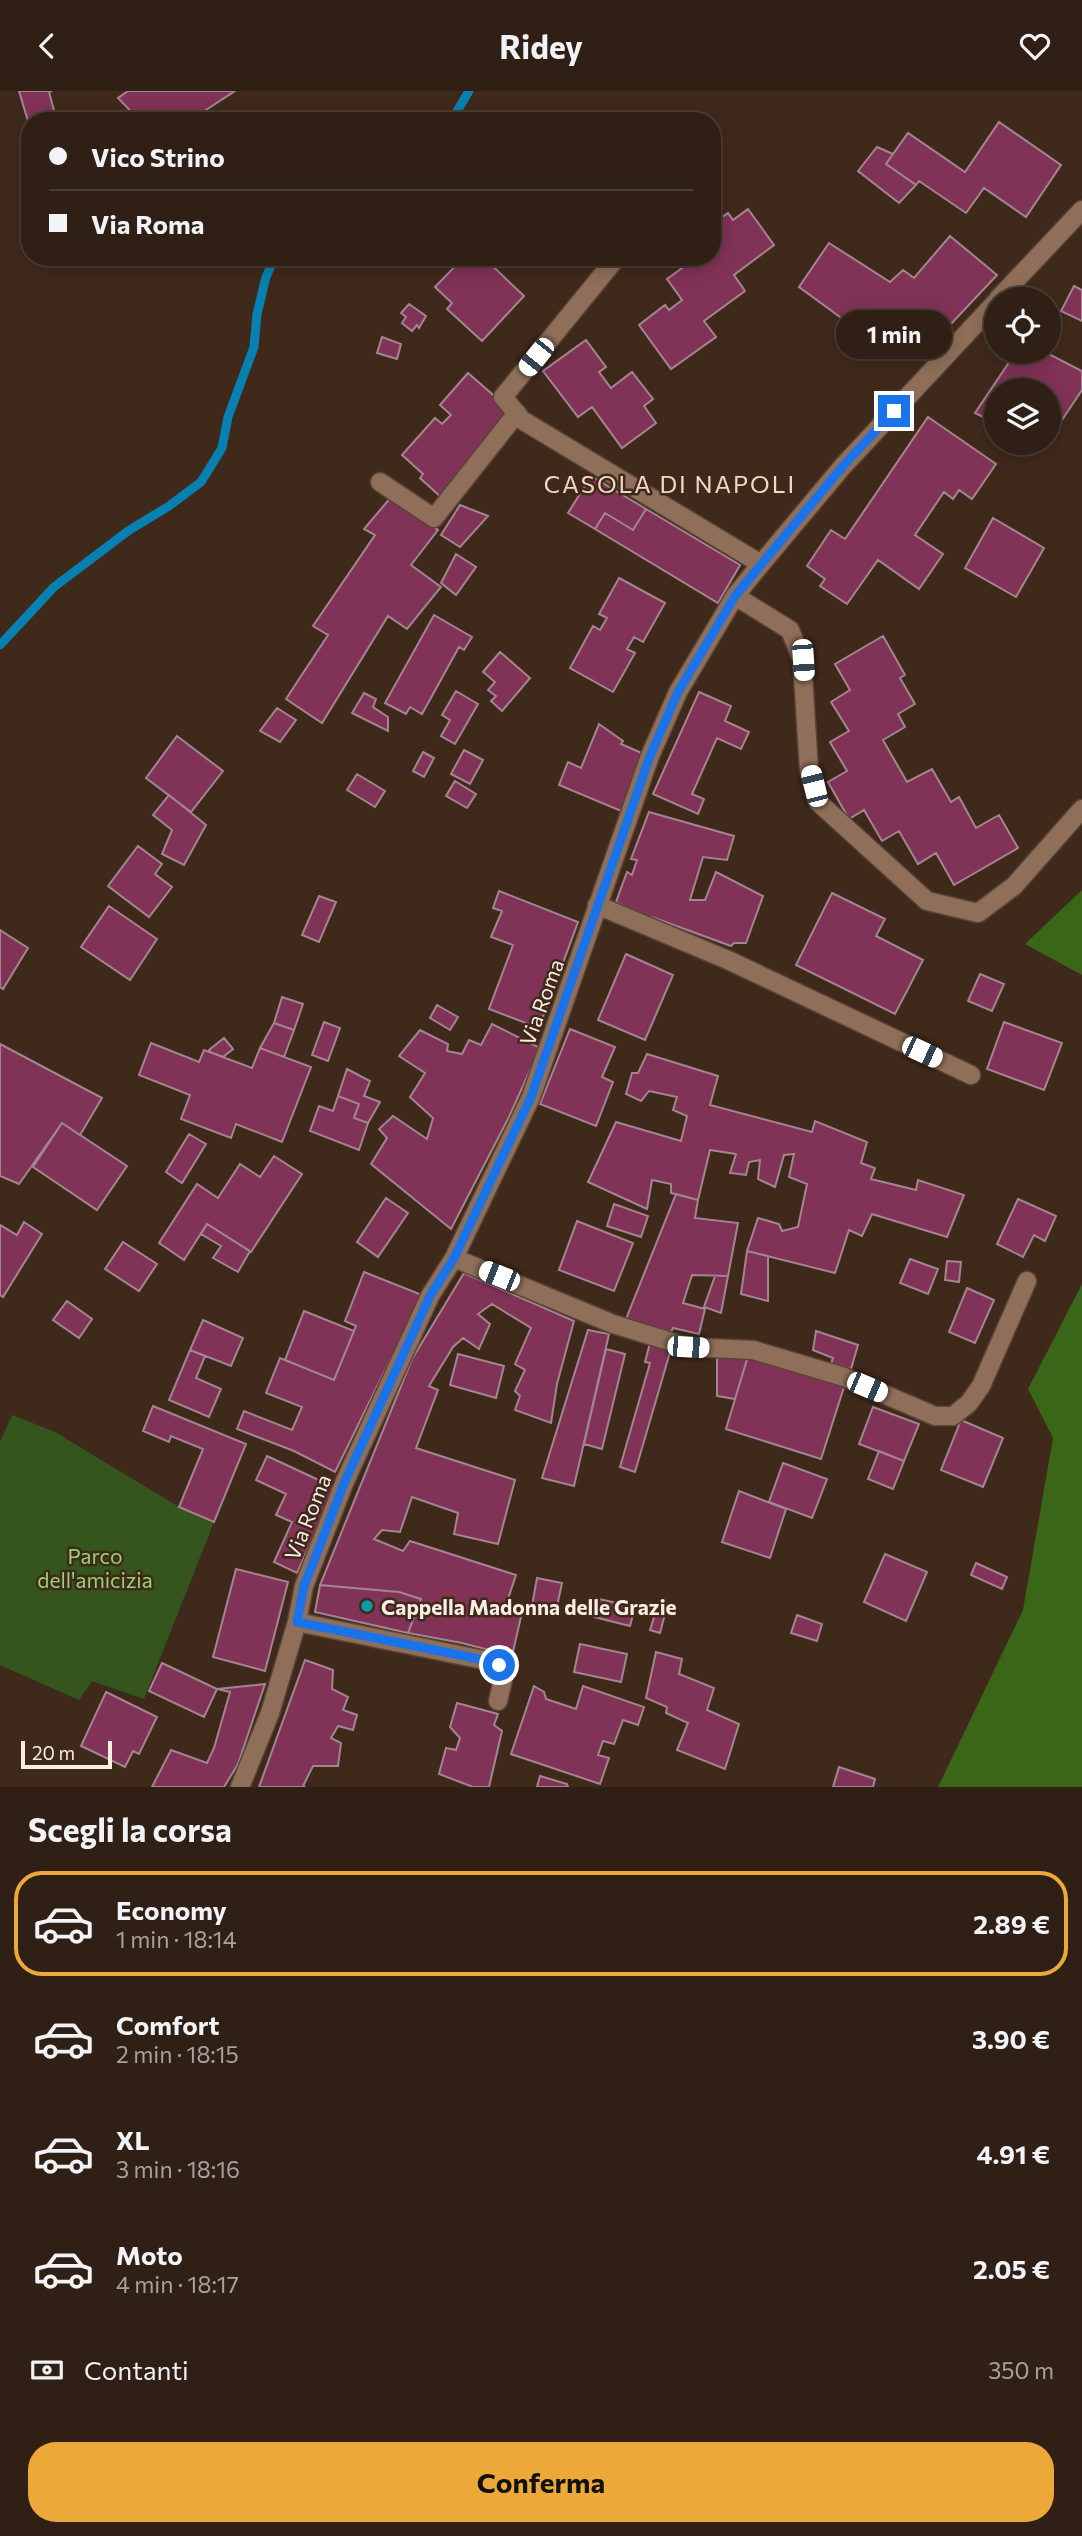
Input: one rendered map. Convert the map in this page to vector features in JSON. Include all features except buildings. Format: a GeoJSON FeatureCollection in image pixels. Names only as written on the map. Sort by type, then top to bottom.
{"type":"FeatureCollection","features":[{"type":"Feature","properties":{"kind":"street","name":"Via Roma"},"geometry":{"type":"LineString","coordinates":[[1010,287],[1082,209]]}},
{"type":"Feature","properties":{"kind":"street"},"geometry":{"type":"LineString","coordinates":[[610,266],[503,397],[522,419],[761,564]]}},
{"type":"Feature","properties":{"kind":"street","name":"Via Roma"},"geometry":{"type":"LineString","coordinates":[[240,1787],[270,1713],[297,1622],[304,1586],[345,1481],[430,1296],[454,1258],[531,1097],[650,756],[672,705],[704,645],[735,596],[843,466],[984,315]]}},
{"type":"Feature","properties":{"kind":"street"},"geometry":{"type":"LineString","coordinates":[[380,482],[434,518],[517,414]]}},
{"type":"Feature","properties":{"kind":"street"},"geometry":{"type":"LineString","coordinates":[[735,596],[790,630],[803,660],[810,770],[818,802],[928,901],[978,913],[1014,886],[1082,809]]}},
{"type":"Feature","properties":{"kind":"street"},"geometry":{"type":"LineString","coordinates":[[597,905],[727,960],[971,1075]]}},
{"type":"Feature","properties":{"kind":"street"},"geometry":{"type":"LineString","coordinates":[[454,1258],[613,1324],[688,1347],[753,1350],[844,1377],[935,1416],[953,1416],[969,1403],[981,1386],[1027,1281]]}},
{"type":"Feature","properties":{"kind":"street"},"geometry":{"type":"LineString","coordinates":[[297,1622],[499,1665],[505,1671],[498,1701]]}},
{"type":"Feature","properties":{"kind":"green space"},"geometry":{"type":"Polygon","coordinates":[[[1082,890],[1082,975],[1025,944],[1082,890]]]}},
{"type":"Feature","properties":{"kind":"green space"},"geometry":{"type":"Polygon","coordinates":[[[1082,1284],[1082,1787],[938,1787],[1023,1610],[1053,1438],[1028,1389],[1082,1284]]]}},
{"type":"Feature","properties":{"kind":"green space","name":"Parco dell'amicizia"},"geometry":{"type":"Polygon","coordinates":[[[12,1415],[55,1432],[179,1507],[214,1522],[144,1699],[92,1681],[79,1700],[0,1665],[0,1442],[12,1415]]]}},
{"type":"Feature","properties":{"kind":"waterway"},"geometry":{"type":"LineString","coordinates":[[457,112],[469,91]]}},
{"type":"Feature","properties":{"kind":"waterway"},"geometry":{"type":"LineString","coordinates":[[0,645],[54,587],[128,531],[201,482],[222,448],[228,417],[254,347],[257,314],[271,266]]}},
{"type":"Feature","properties":{"kind":"place","name":"Cappella Madonna delle Grazie"},"geometry":{"type":"Point","coordinates":[367,1606]}},
{"type":"Feature","properties":{"kind":"district","name":"CASOLA DI NAPOLI"},"geometry":{"type":"Point","coordinates":[670,483]}},
{"type":"Feature","properties":{"kind":"route"},"geometry":{"type":"LineString","coordinates":[[499,1665],[297,1622],[304,1586],[345,1481],[430,1296],[454,1258],[531,1097],[650,756],[678,692],[735,596],[843,466],[894,411]]}}]}
